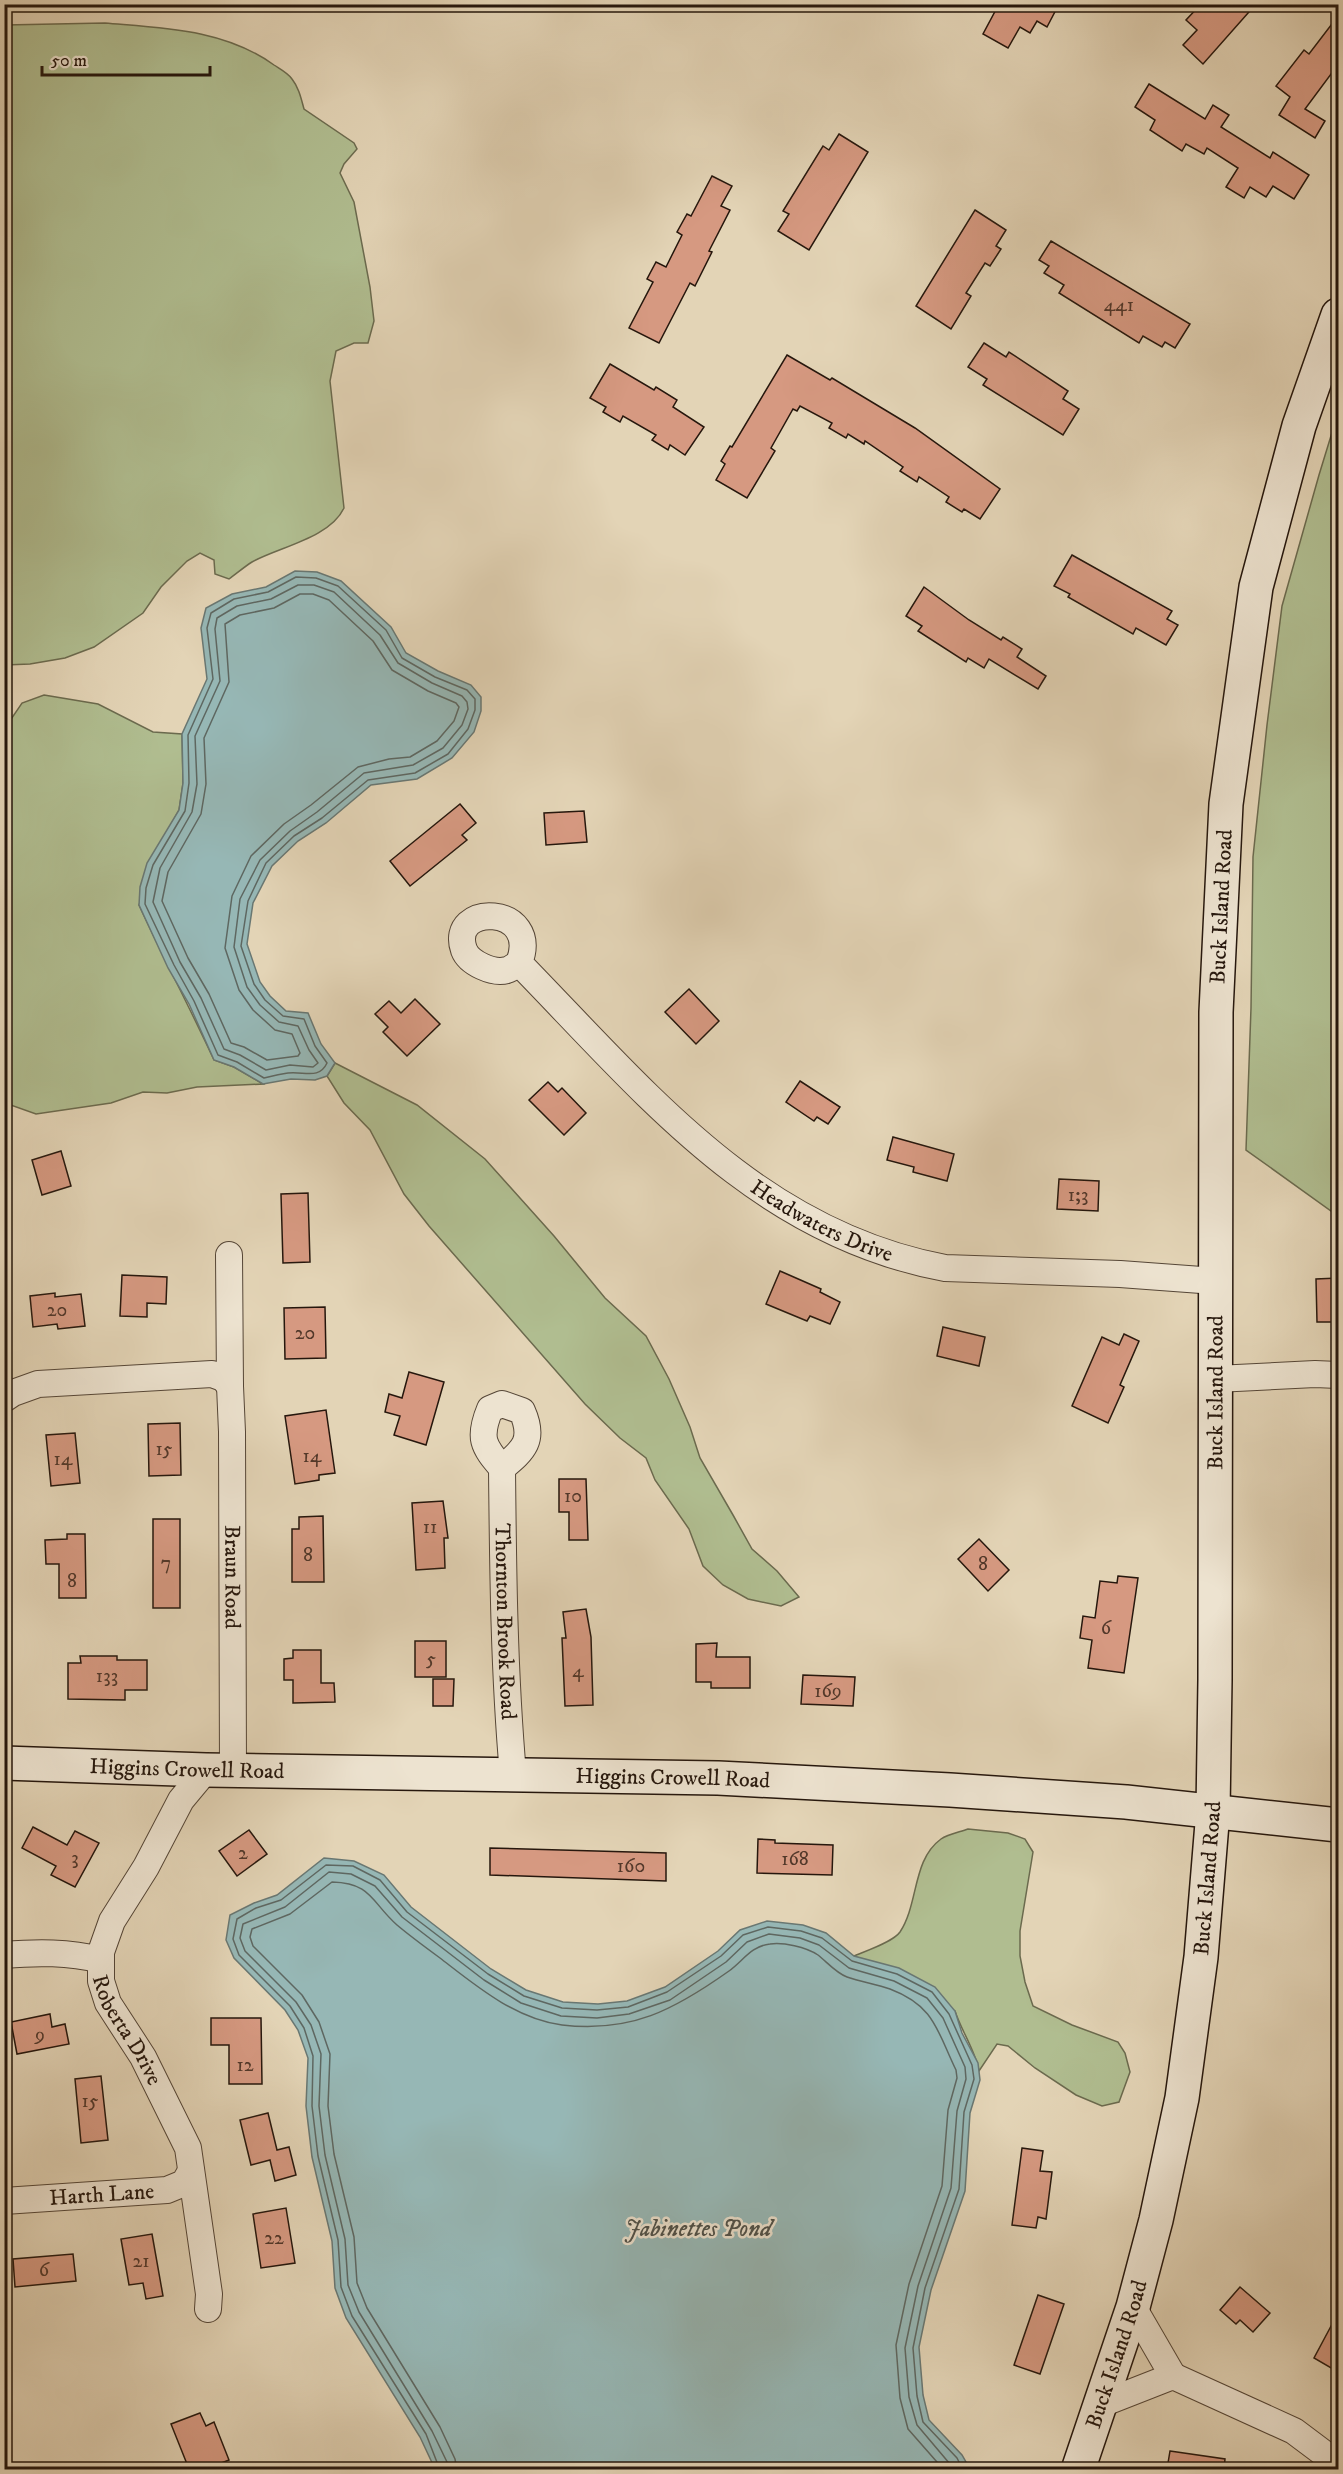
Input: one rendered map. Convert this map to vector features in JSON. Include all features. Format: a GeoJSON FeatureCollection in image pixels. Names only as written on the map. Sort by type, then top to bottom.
{"type":"FeatureCollection","features":[{"type":"Feature","properties":{"kind":"main road","name":"Buck Island Road"},"geometry":{"type":"LineString","coordinates":[[1078,2469],[1133,2307],[1156,2220],[1182,2098],[1201,1957],[1213,1811],[1216,1012],[1226,804],[1256,587],[1299,426],[1338,315]]}},
{"type":"Feature","properties":{"kind":"main road","name":"Higgins Crowell Road"},"geometry":{"type":"LineString","coordinates":[[4,1763],[219,1770],[718,1778],[1126,1802],[1338,1825]]}},
{"type":"Feature","properties":{"kind":"street","name":"Headwaters Drive"},"geometry":{"type":"LineString","coordinates":[[519,963],[681,1128],[714,1157],[758,1190],[832,1233],[917,1263],[945,1268],[1120,1274],[1215,1281]]}},
{"type":"Feature","properties":{"kind":"street","name":"Braun Road"},"geometry":{"type":"LineString","coordinates":[[219,1770],[232,1432],[229,1255]]}},
{"type":"Feature","properties":{"kind":"street"},"geometry":{"type":"LineString","coordinates":[[4,1399],[30,1387],[50,1383],[212,1374],[223,1378],[230,1386]]}},
{"type":"Feature","properties":{"kind":"street"},"geometry":{"type":"LineString","coordinates":[[1216,1379],[1315,1374],[1338,1376]]}},
{"type":"Feature","properties":{"kind":"street","name":"Thornton Brook Road"},"geometry":{"type":"LineString","coordinates":[[502,1468],[506,1695],[513,1774]]}},
{"type":"Feature","properties":{"kind":"street","name":"Roberta Drive"},"geometry":{"type":"LineString","coordinates":[[208,2309],[209,2294],[188,2148],[144,2057],[108,2003],[101,1982],[100,1952],[112,1921],[146,1867],[181,1800],[219,1770]]}},
{"type":"Feature","properties":{"kind":"street"},"geometry":{"type":"LineString","coordinates":[[4,1955],[41,1952],[81,1955],[101,1960]]}},
{"type":"Feature","properties":{"kind":"street","name":"Harth Lane"},"geometry":{"type":"LineString","coordinates":[[4,2201],[167,2190],[184,2183],[191,2171]]}},
{"type":"Feature","properties":{"kind":"street"},"geometry":{"type":"LineString","coordinates":[[1133,2307],[1173,2376],[1294,2431],[1338,2464]]}},
{"type":"Feature","properties":{"kind":"street"},"geometry":{"type":"LineString","coordinates":[[1099,2405],[1173,2376]]}},
{"type":"Feature","properties":{"kind":"green space"},"geometry":{"type":"Polygon","coordinates":[[[105,23],[192,32],[235,44],[255,53],[290,77],[298,90],[304,109],[354,143],[357,149],[344,164],[340,173],[354,202],[374,321],[368,343],[354,343],[336,351],[330,381],[344,508],[328,527],[303,541],[252,562],[229,579],[215,574],[214,560],[200,553],[187,561],[161,587],[143,613],[94,647],[65,658],[30,664],[5,665],[5,25],[105,23]]]}},
{"type":"Feature","properties":{"kind":"green space"},"geometry":{"type":"Polygon","coordinates":[[[1338,413],[1338,1216],[1246,1150],[1253,857],[1267,725],[1282,606],[1338,413]]]}},
{"type":"Feature","properties":{"kind":"green space"},"geometry":{"type":"Polygon","coordinates":[[[44,695],[98,704],[153,732],[182,734],[183,783],[179,810],[168,830],[139,905],[214,1060],[234,1067],[263,1084],[197,1087],[167,1093],[143,1092],[111,1103],[36,1114],[5,1103],[5,728],[22,703],[44,695]]]}},
{"type":"Feature","properties":{"kind":"green space"},"geometry":{"type":"Polygon","coordinates":[[[335,1063],[417,1105],[485,1159],[554,1236],[605,1298],[646,1336],[669,1379],[690,1427],[700,1458],[752,1549],[777,1571],[799,1597],[781,1606],[748,1599],[723,1585],[703,1566],[689,1529],[655,1480],[646,1458],[620,1438],[585,1404],[429,1226],[404,1194],[370,1130],[344,1103],[327,1076],[335,1063]]]}},
{"type":"Feature","properties":{"kind":"green space"},"geometry":{"type":"Polygon","coordinates":[[[968,1829],[1008,1833],[1025,1839],[1033,1852],[1020,1931],[1020,1956],[1033,2006],[1072,2025],[1118,2042],[1125,2053],[1130,2072],[1119,2102],[1102,2106],[1076,2095],[1035,2068],[1008,2046],[997,2044],[979,2071],[975,2056],[955,2011],[854,1956],[897,1936],[906,1921],[925,1858],[941,1839],[968,1829]]]}},
{"type":"Feature","properties":{"kind":"water"},"geometry":{"type":"Polygon","coordinates":[[[295,571],[317,572],[341,581],[391,627],[406,653],[438,671],[471,685],[481,697],[481,711],[474,732],[452,758],[417,779],[371,785],[326,823],[298,841],[272,866],[253,903],[247,944],[260,982],[270,996],[286,1011],[308,1013],[321,1044],[335,1063],[327,1076],[315,1080],[291,1079],[263,1084],[234,1067],[214,1060],[189,1004],[168,968],[139,905],[140,887],[147,863],[179,810],[183,783],[182,734],[207,679],[201,628],[206,608],[232,594],[266,587],[295,571]]]}},
{"type":"Feature","properties":{"kind":"water","name":"Jabinettes Pond"},"geometry":{"type":"Polygon","coordinates":[[[324,1858],[354,1861],[384,1875],[411,1907],[491,1969],[526,1990],[563,2002],[598,2004],[627,2001],[665,1987],[718,1951],[740,1930],[767,1921],[803,1925],[826,1933],[854,1956],[899,1968],[935,1987],[955,2011],[962,2033],[978,2063],[980,2080],[970,2113],[965,2191],[931,2290],[919,2347],[923,2395],[929,2420],[962,2455],[970,2469],[435,2469],[420,2437],[346,2318],[335,2288],[332,2241],[312,2157],[306,2106],[308,2058],[298,2030],[285,2010],[234,1958],[226,1940],[230,1915],[277,1895],[324,1858]]]}},
{"type":"Feature","properties":{"kind":"building"},"geometry":{"type":"Polygon","coordinates":[[[999,4],[1059,4],[1047,27],[1037,21],[1030,33],[1020,27],[1008,48],[983,34],[999,4]]]}},
{"type":"Feature","properties":{"kind":"building"},"geometry":{"type":"Polygon","coordinates":[[[1201,4],[1256,4],[1203,64],[1183,45],[1197,30],[1186,20],[1201,4]]]}},
{"type":"Feature","properties":{"kind":"building"},"geometry":{"type":"Polygon","coordinates":[[[1338,16],[1338,80],[1331,74],[1305,109],[1325,121],[1315,138],[1279,115],[1290,97],[1276,86],[1304,50],[1309,54],[1338,16]]]}},
{"type":"Feature","properties":{"kind":"building"},"geometry":{"type":"Polygon","coordinates":[[[1149,84],[1205,119],[1213,105],[1229,115],[1221,127],[1270,158],[1273,152],[1309,175],[1294,199],[1273,186],[1266,197],[1250,187],[1244,198],[1226,187],[1238,168],[1207,148],[1204,154],[1186,144],[1182,151],[1150,130],[1155,120],[1135,107],[1149,84]]]}},
{"type":"Feature","properties":{"kind":"building"},"geometry":{"type":"Polygon","coordinates":[[[839,134],[868,152],[809,250],[778,231],[789,214],[783,211],[823,146],[829,150],[839,134]]]}},
{"type":"Feature","properties":{"kind":"building"},"geometry":{"type":"Polygon","coordinates":[[[712,176],[732,186],[721,206],[730,210],[709,251],[712,252],[695,286],[690,283],[659,343],[629,328],[653,282],[647,279],[656,262],[666,267],[682,235],[677,232],[687,214],[691,216],[712,176]]]}},
{"type":"Feature","properties":{"kind":"building"},"geometry":{"type":"Polygon","coordinates":[[[975,210],[1006,230],[996,246],[1001,249],[990,266],[985,263],[966,293],[971,296],[951,329],[916,306],[975,210]]]}},
{"type":"Feature","properties":{"kind":"building"},"geometry":{"type":"Polygon","coordinates":[[[1051,241],[1190,324],[1175,348],[1165,342],[1162,347],[1143,336],[1139,343],[1059,293],[1064,285],[1044,273],[1049,266],[1039,260],[1051,241]]]}},
{"type":"Feature","properties":{"kind":"building"},"geometry":{"type":"Polygon","coordinates":[[[984,343],[1006,357],[1009,352],[1068,391],[1063,399],[1079,409],[1063,435],[983,385],[987,379],[968,367],[984,343]]]}},
{"type":"Feature","properties":{"kind":"building"},"geometry":{"type":"Polygon","coordinates":[[[787,355],[830,380],[832,378],[915,428],[1000,489],[980,519],[946,502],[949,497],[919,477],[917,482],[900,471],[903,467],[865,441],[864,444],[848,434],[846,438],[829,428],[832,423],[800,406],[797,411],[793,409],[771,448],[775,451],[747,498],[716,480],[725,464],[721,461],[730,446],[732,447],[787,355]]]}},
{"type":"Feature","properties":{"kind":"building"},"geometry":{"type":"Polygon","coordinates":[[[610,364],[654,390],[656,387],[677,400],[673,407],[704,427],[685,455],[670,445],[668,450],[652,440],[656,435],[623,416],[620,422],[603,412],[606,407],[590,398],[610,364]]]}},
{"type":"Feature","properties":{"kind":"building"},"geometry":{"type":"Polygon","coordinates":[[[1072,555],[1172,611],[1167,619],[1178,625],[1166,645],[1136,628],[1133,634],[1068,597],[1070,594],[1054,586],[1072,555]]]}},
{"type":"Feature","properties":{"kind":"building"},"geometry":{"type":"Polygon","coordinates":[[[924,587],[969,620],[1001,640],[1003,637],[1022,649],[1017,657],[1046,676],[1038,689],[989,659],[984,668],[968,658],[966,662],[918,631],[922,626],[906,616],[924,587]]]}},
{"type":"Feature","properties":{"kind":"building"},"geometry":{"type":"Polygon","coordinates":[[[460,804],[476,823],[462,835],[467,840],[410,886],[390,861],[460,804]]]}},
{"type":"Feature","properties":{"kind":"building"},"geometry":{"type":"Polygon","coordinates":[[[584,811],[587,842],[546,845],[544,813],[584,811]]]}},
{"type":"Feature","properties":{"kind":"building"},"geometry":{"type":"Polygon","coordinates":[[[689,989],[719,1021],[696,1044],[665,1012],[689,989]]]}},
{"type":"Feature","properties":{"kind":"building"},"geometry":{"type":"Polygon","coordinates":[[[415,999],[440,1024],[407,1056],[383,1032],[388,1027],[375,1014],[389,1001],[401,1013],[415,999]]]}},
{"type":"Feature","properties":{"kind":"building"},"geometry":{"type":"Polygon","coordinates":[[[800,1081],[840,1107],[828,1124],[817,1117],[814,1121],[786,1102],[800,1081]]]}},
{"type":"Feature","properties":{"kind":"building"},"geometry":{"type":"Polygon","coordinates":[[[548,1082],[558,1092],[562,1088],[586,1113],[564,1135],[529,1100],[548,1082]]]}},
{"type":"Feature","properties":{"kind":"building"},"geometry":{"type":"Polygon","coordinates":[[[893,1137],[954,1154],[947,1181],[913,1172],[914,1167],[887,1160],[893,1137]]]}},
{"type":"Feature","properties":{"kind":"building"},"geometry":{"type":"Polygon","coordinates":[[[61,1151],[71,1186],[42,1195],[32,1160],[61,1151]]]}},
{"type":"Feature","properties":{"kind":"building"},"geometry":{"type":"Polygon","coordinates":[[[1059,1179],[1099,1181],[1098,1211],[1057,1209],[1059,1179]]]}},
{"type":"Feature","properties":{"kind":"building"},"geometry":{"type":"Polygon","coordinates":[[[308,1193],[310,1262],[283,1263],[281,1194],[308,1193]]]}},
{"type":"Feature","properties":{"kind":"building"},"geometry":{"type":"Polygon","coordinates":[[[780,1271],[821,1289],[820,1292],[840,1302],[830,1324],[810,1316],[807,1321],[766,1304],[780,1271]]]}},
{"type":"Feature","properties":{"kind":"building"},"geometry":{"type":"Polygon","coordinates":[[[122,1275],[167,1277],[166,1304],[147,1303],[147,1317],[120,1316],[122,1275]]]}},
{"type":"Feature","properties":{"kind":"building"},"geometry":{"type":"Polygon","coordinates":[[[1338,1278],[1338,1322],[1317,1322],[1316,1279],[1338,1278]]]}},
{"type":"Feature","properties":{"kind":"building"},"geometry":{"type":"Polygon","coordinates":[[[55,1293],[55,1297],[81,1294],[85,1326],[58,1329],[57,1324],[33,1327],[30,1296],[55,1293]]]}},
{"type":"Feature","properties":{"kind":"building"},"geometry":{"type":"Polygon","coordinates":[[[325,1307],[326,1358],[285,1359],[284,1308],[325,1307]]]}},
{"type":"Feature","properties":{"kind":"building"},"geometry":{"type":"Polygon","coordinates":[[[943,1327],[985,1337],[979,1366],[937,1356],[943,1327]]]}},
{"type":"Feature","properties":{"kind":"building"},"geometry":{"type":"Polygon","coordinates":[[[1124,1334],[1139,1341],[1120,1385],[1124,1387],[1108,1423],[1072,1406],[1102,1337],[1119,1345],[1124,1334]]]}},
{"type":"Feature","properties":{"kind":"building"},"geometry":{"type":"Polygon","coordinates":[[[409,1372],[444,1382],[426,1445],[394,1435],[400,1416],[385,1412],[389,1394],[402,1398],[409,1372]]]}},
{"type":"Feature","properties":{"kind":"building"},"geometry":{"type":"Polygon","coordinates":[[[326,1410],[335,1473],[319,1475],[319,1480],[295,1484],[285,1416],[326,1410]]]}},
{"type":"Feature","properties":{"kind":"building"},"geometry":{"type":"Polygon","coordinates":[[[180,1423],[181,1475],[149,1476],[148,1424],[180,1423]]]}},
{"type":"Feature","properties":{"kind":"building"},"geometry":{"type":"Polygon","coordinates":[[[75,1433],[80,1483],[51,1486],[46,1435],[75,1433]]]}},
{"type":"Feature","properties":{"kind":"building"},"geometry":{"type":"Polygon","coordinates":[[[559,1479],[586,1479],[588,1540],[569,1540],[569,1512],[559,1512],[559,1479]]]}},
{"type":"Feature","properties":{"kind":"building"},"geometry":{"type":"Polygon","coordinates":[[[443,1501],[448,1538],[444,1538],[445,1568],[416,1570],[412,1503],[443,1501]]]}},
{"type":"Feature","properties":{"kind":"building"},"geometry":{"type":"Polygon","coordinates":[[[323,1516],[324,1582],[292,1582],[292,1529],[299,1529],[299,1517],[323,1516]]]}},
{"type":"Feature","properties":{"kind":"building"},"geometry":{"type":"Polygon","coordinates":[[[153,1519],[180,1519],[180,1608],[153,1608],[153,1519]]]}},
{"type":"Feature","properties":{"kind":"building"},"geometry":{"type":"Polygon","coordinates":[[[67,1534],[85,1534],[86,1598],[59,1598],[59,1564],[46,1564],[45,1540],[67,1539],[67,1534]]]}},
{"type":"Feature","properties":{"kind":"building"},"geometry":{"type":"Polygon","coordinates":[[[979,1539],[1009,1570],[988,1591],[958,1559],[979,1539]]]}},
{"type":"Feature","properties":{"kind":"building"},"geometry":{"type":"Polygon","coordinates":[[[1118,1576],[1138,1578],[1124,1673],[1088,1668],[1092,1640],[1080,1638],[1083,1616],[1095,1618],[1100,1581],[1117,1583],[1118,1576]]]}},
{"type":"Feature","properties":{"kind":"building"},"geometry":{"type":"Polygon","coordinates":[[[586,1609],[591,1637],[593,1705],[565,1706],[562,1638],[566,1638],[563,1612],[586,1609]]]}},
{"type":"Feature","properties":{"kind":"building"},"geometry":{"type":"Polygon","coordinates":[[[415,1641],[446,1641],[446,1677],[415,1677],[415,1641]]]}},
{"type":"Feature","properties":{"kind":"building"},"geometry":{"type":"Polygon","coordinates":[[[717,1643],[716,1657],[750,1657],[750,1688],[711,1688],[711,1682],[696,1682],[696,1644],[717,1643]]]}},
{"type":"Feature","properties":{"kind":"building"},"geometry":{"type":"Polygon","coordinates":[[[293,1650],[321,1650],[321,1683],[334,1683],[335,1702],[293,1703],[293,1680],[284,1680],[284,1659],[293,1658],[293,1650]]]}},
{"type":"Feature","properties":{"kind":"building"},"geometry":{"type":"Polygon","coordinates":[[[80,1656],[117,1656],[117,1660],[147,1660],[147,1690],[125,1690],[125,1700],[68,1699],[68,1663],[81,1663],[80,1656]]]}},
{"type":"Feature","properties":{"kind":"building"},"geometry":{"type":"Polygon","coordinates":[[[803,1675],[855,1677],[853,1706],[801,1704],[803,1675]]]}},
{"type":"Feature","properties":{"kind":"building"},"geometry":{"type":"Polygon","coordinates":[[[433,1679],[454,1679],[453,1706],[433,1706],[433,1679]]]}},
{"type":"Feature","properties":{"kind":"building"},"geometry":{"type":"Polygon","coordinates":[[[33,1827],[67,1845],[75,1831],[99,1843],[75,1887],[51,1875],[56,1866],[22,1848],[33,1827]]]}},
{"type":"Feature","properties":{"kind":"building"},"geometry":{"type":"Polygon","coordinates":[[[249,1830],[267,1854],[237,1876],[219,1851],[249,1830]]]}},
{"type":"Feature","properties":{"kind":"building"},"geometry":{"type":"Polygon","coordinates":[[[758,1839],[775,1840],[775,1843],[833,1845],[832,1875],[757,1873],[758,1839]]]}},
{"type":"Feature","properties":{"kind":"building"},"geometry":{"type":"Polygon","coordinates":[[[490,1848],[666,1853],[666,1881],[490,1875],[490,1848]]]}},
{"type":"Feature","properties":{"kind":"building"},"geometry":{"type":"Polygon","coordinates":[[[50,2014],[52,2027],[65,2024],[69,2044],[17,2054],[11,2022],[50,2014]]]}},
{"type":"Feature","properties":{"kind":"building"},"geometry":{"type":"Polygon","coordinates":[[[211,2018],[261,2018],[262,2084],[229,2084],[229,2045],[211,2045],[211,2018]]]}},
{"type":"Feature","properties":{"kind":"building"},"geometry":{"type":"Polygon","coordinates":[[[101,2076],[108,2140],[81,2143],[75,2079],[101,2076]]]}},
{"type":"Feature","properties":{"kind":"building"},"geometry":{"type":"Polygon","coordinates":[[[268,2113],[277,2150],[289,2147],[296,2175],[275,2181],[270,2160],[251,2165],[240,2120],[268,2113]]]}},
{"type":"Feature","properties":{"kind":"building"},"geometry":{"type":"Polygon","coordinates":[[[1022,2148],[1043,2151],[1040,2171],[1052,2172],[1046,2219],[1038,2217],[1036,2228],[1012,2225],[1022,2148]]]}},
{"type":"Feature","properties":{"kind":"building"},"geometry":{"type":"Polygon","coordinates":[[[286,2208],[295,2263],[261,2268],[253,2214],[286,2208]]]}},
{"type":"Feature","properties":{"kind":"building"},"geometry":{"type":"Polygon","coordinates":[[[152,2234],[163,2296],[146,2299],[143,2283],[129,2285],[121,2239],[152,2234]]]}},
{"type":"Feature","properties":{"kind":"building"},"geometry":{"type":"Polygon","coordinates":[[[73,2254],[76,2281],[15,2287],[13,2259],[73,2254]]]}},
{"type":"Feature","properties":{"kind":"building"},"geometry":{"type":"Polygon","coordinates":[[[1240,2287],[1270,2313],[1253,2332],[1240,2320],[1236,2324],[1220,2310],[1240,2287]]]}},
{"type":"Feature","properties":{"kind":"building"},"geometry":{"type":"Polygon","coordinates":[[[1038,2295],[1064,2304],[1040,2374],[1014,2365],[1038,2295]]]}},
{"type":"Feature","properties":{"kind":"building"},"geometry":{"type":"Polygon","coordinates":[[[1338,2313],[1338,2372],[1314,2358],[1338,2313]]]}},
{"type":"Feature","properties":{"kind":"building"},"geometry":{"type":"Polygon","coordinates":[[[200,2413],[206,2426],[214,2422],[229,2460],[206,2469],[189,2469],[171,2424],[200,2413]]]}},
{"type":"Feature","properties":{"kind":"building"},"geometry":{"type":"Polygon","coordinates":[[[1170,2451],[1225,2459],[1224,2469],[1167,2469],[1170,2451]]]}}]}
